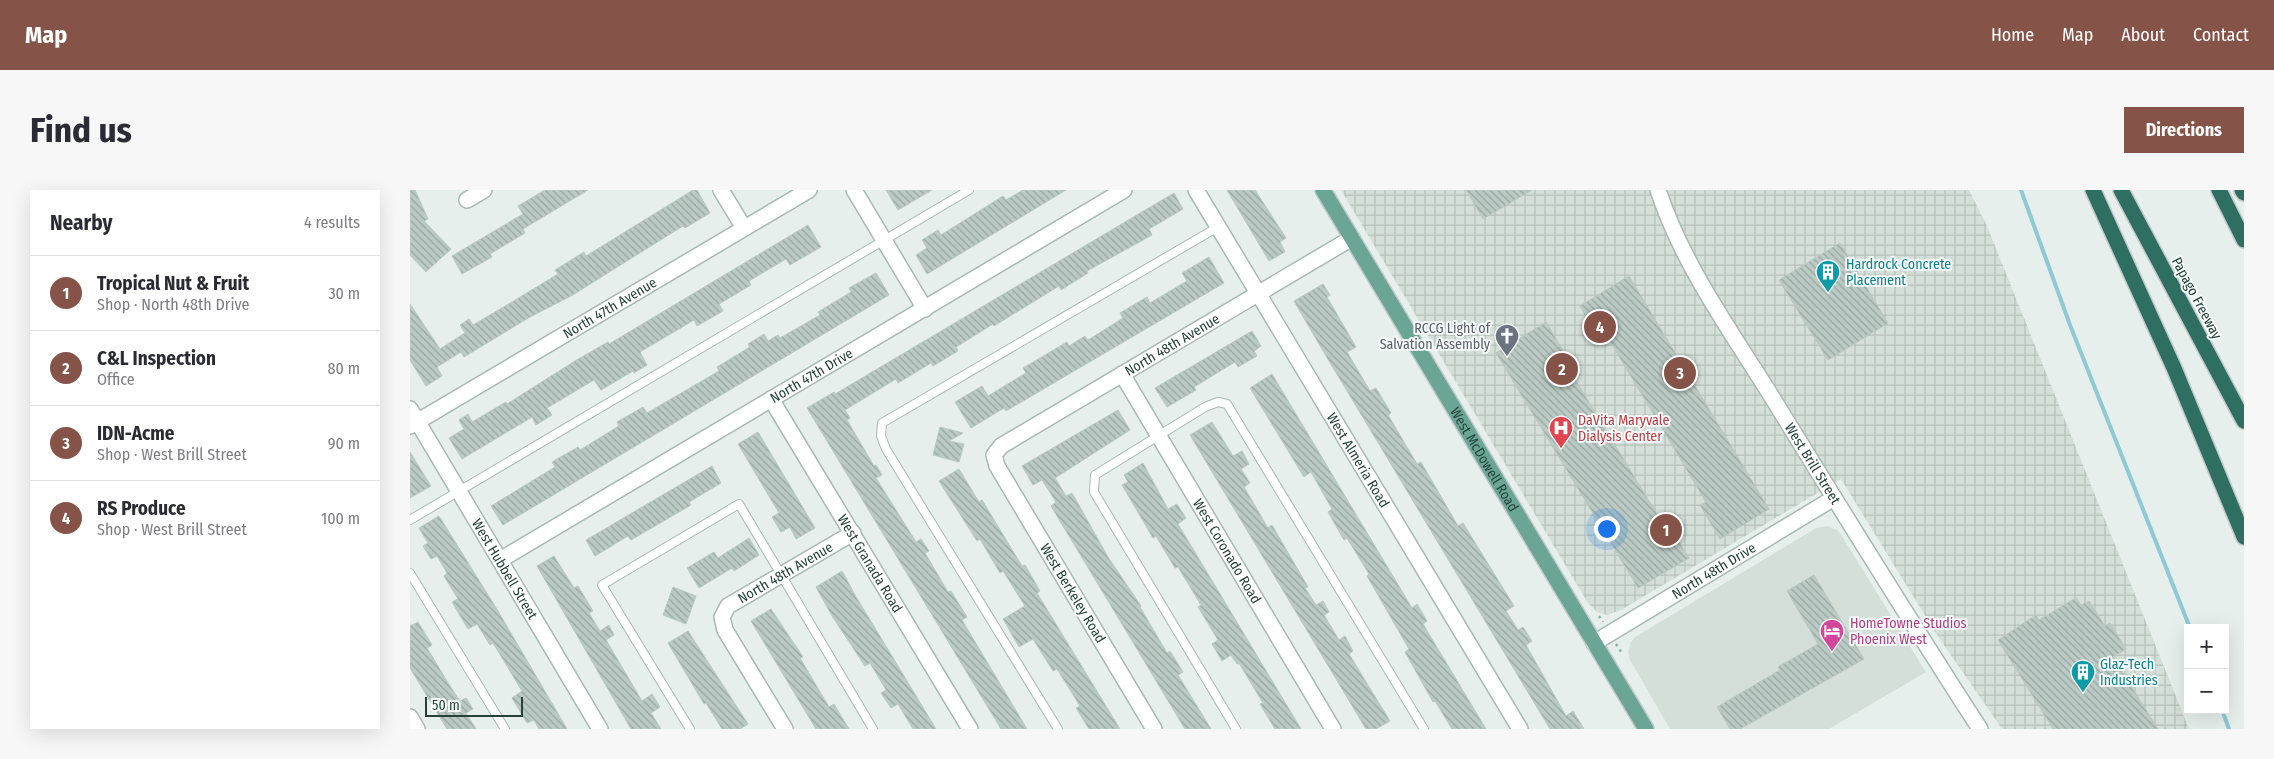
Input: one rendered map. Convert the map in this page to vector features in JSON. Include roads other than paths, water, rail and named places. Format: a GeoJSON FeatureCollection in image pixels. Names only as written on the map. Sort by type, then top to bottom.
{"type":"FeatureCollection","features":[{"type":"Feature","properties":{"kind":"highway"},"geometry":{"type":"LineString","coordinates":[[2093,190],[2174,368],[2244,537]]}},
{"type":"Feature","properties":{"kind":"highway","name":"Papago Freeway"},"geometry":{"type":"LineString","coordinates":[[2122,190],[2244,421]]}},
{"type":"Feature","properties":{"kind":"highway"},"geometry":{"type":"LineString","coordinates":[[2219,190],[2244,240]]}},
{"type":"Feature","properties":{"kind":"main road","name":"West McDowell Road"},"geometry":{"type":"LineString","coordinates":[[1323,190],[1646,729]]}},
{"type":"Feature","properties":{"kind":"street"},"geometry":{"type":"LineString","coordinates":[[467,200],[484,190]]}},
{"type":"Feature","properties":{"kind":"street"},"geometry":{"type":"LineString","coordinates":[[721,190],[744,228]]}},
{"type":"Feature","properties":{"kind":"street","name":"North 47th Avenue"},"geometry":{"type":"LineString","coordinates":[[413,419],[809,190]]}},
{"type":"Feature","properties":{"kind":"street"},"geometry":{"type":"LineString","coordinates":[[854,190],[925,309]]}},
{"type":"Feature","properties":{"kind":"street","name":"North 47th Drive"},"geometry":{"type":"LineString","coordinates":[[500,560],[1124,190]]}},
{"type":"Feature","properties":{"kind":"street","name":"West Almeria Road"},"geometry":{"type":"LineString","coordinates":[[1196,190],[1520,729]]}},
{"type":"Feature","properties":{"kind":"street","name":"West Brill Street"},"geometry":{"type":"LineString","coordinates":[[1658,190],[1673,229],[1706,290],[1834,498],[1980,729]]}},
{"type":"Feature","properties":{"kind":"street","name":"North 48th Avenue"},"geometry":{"type":"LineString","coordinates":[[994,455],[1001,446],[1352,238]]}},
{"type":"Feature","properties":{"kind":"street","name":"West Coronado Road"},"geometry":{"type":"LineString","coordinates":[[1122,374],[1334,729]]}},
{"type":"Feature","properties":{"kind":"street","name":"West Granada Road"},"geometry":{"type":"LineString","coordinates":[[771,399],[970,729]]}},
{"type":"Feature","properties":{"kind":"street","name":"West Hubbell Street"},"geometry":{"type":"LineString","coordinates":[[413,419],[500,560],[600,729]]}},
{"type":"Feature","properties":{"kind":"street","name":"West Berkeley Road"},"geometry":{"type":"LineString","coordinates":[[994,455],[997,466],[1154,729]]}},
{"type":"Feature","properties":{"kind":"street","name":"North 48th Drive"},"geometry":{"type":"LineString","coordinates":[[1594,643],[1834,498]]}},
{"type":"Feature","properties":{"kind":"street","name":"North 48th Avenue"},"geometry":{"type":"LineString","coordinates":[[785,729],[725,630],[722,617],[728,606],[853,533]]}},
{"type":"Feature","properties":{"kind":"street"},"geometry":{"type":"LineString","coordinates":[[410,717],[418,729]]}},
{"type":"Feature","properties":{"kind":"lane"},"geometry":{"type":"LineString","coordinates":[[410,520],[969,190]]}},
{"type":"Feature","properties":{"kind":"lane"},"geometry":{"type":"LineString","coordinates":[[1058,729],[886,449],[881,436],[882,423],[1218,227]]}},
{"type":"Feature","properties":{"kind":"lane"},"geometry":{"type":"LineString","coordinates":[[1236,729],[1094,492],[1095,475],[1218,402],[1227,404],[1424,729]]}},
{"type":"Feature","properties":{"kind":"lane"},"geometry":{"type":"LineString","coordinates":[[690,729],[602,584],[739,504],[873,729]]}},
{"type":"Feature","properties":{"kind":"lane"},"geometry":{"type":"LineString","coordinates":[[410,573],[505,729]]}},
{"type":"Feature","properties":{"kind":"waterway"},"geometry":{"type":"LineString","coordinates":[[2021,190],[2070,325],[2188,624]]}},
{"type":"Feature","properties":{"kind":"waterway"},"geometry":{"type":"LineString","coordinates":[[2223,714],[2229,729]]}},
{"type":"Feature","properties":{"kind":"place","name":"Hardrock Concrete Placement"},"geometry":{"type":"Point","coordinates":[1828,293]}},
{"type":"Feature","properties":{"kind":"place","name":"RS Produce"},"geometry":{"type":"Point","coordinates":[1600,327]}},
{"type":"Feature","properties":{"kind":"place","name":"RCCG Light of Salvation Assembly"},"geometry":{"type":"Point","coordinates":[1507,357]}},
{"type":"Feature","properties":{"kind":"place","name":"C&L Inspection"},"geometry":{"type":"Point","coordinates":[1562,369]}},
{"type":"Feature","properties":{"kind":"place","name":"IDN-Acme"},"geometry":{"type":"Point","coordinates":[1680,373]}},
{"type":"Feature","properties":{"kind":"place","name":"DaVita Maryvale Dialysis Center"},"geometry":{"type":"Point","coordinates":[1561,449]}},
{"type":"Feature","properties":{"kind":"place","name":"Tropical Nut & Fruit"},"geometry":{"type":"Point","coordinates":[1666,530]}},
{"type":"Feature","properties":{"kind":"place","name":"HomeTowne Studios Phoenix West"},"geometry":{"type":"Point","coordinates":[1832,652]}},
{"type":"Feature","properties":{"kind":"place","name":"Glaz-Tech Industries"},"geometry":{"type":"Point","coordinates":[2083,693]}}]}
